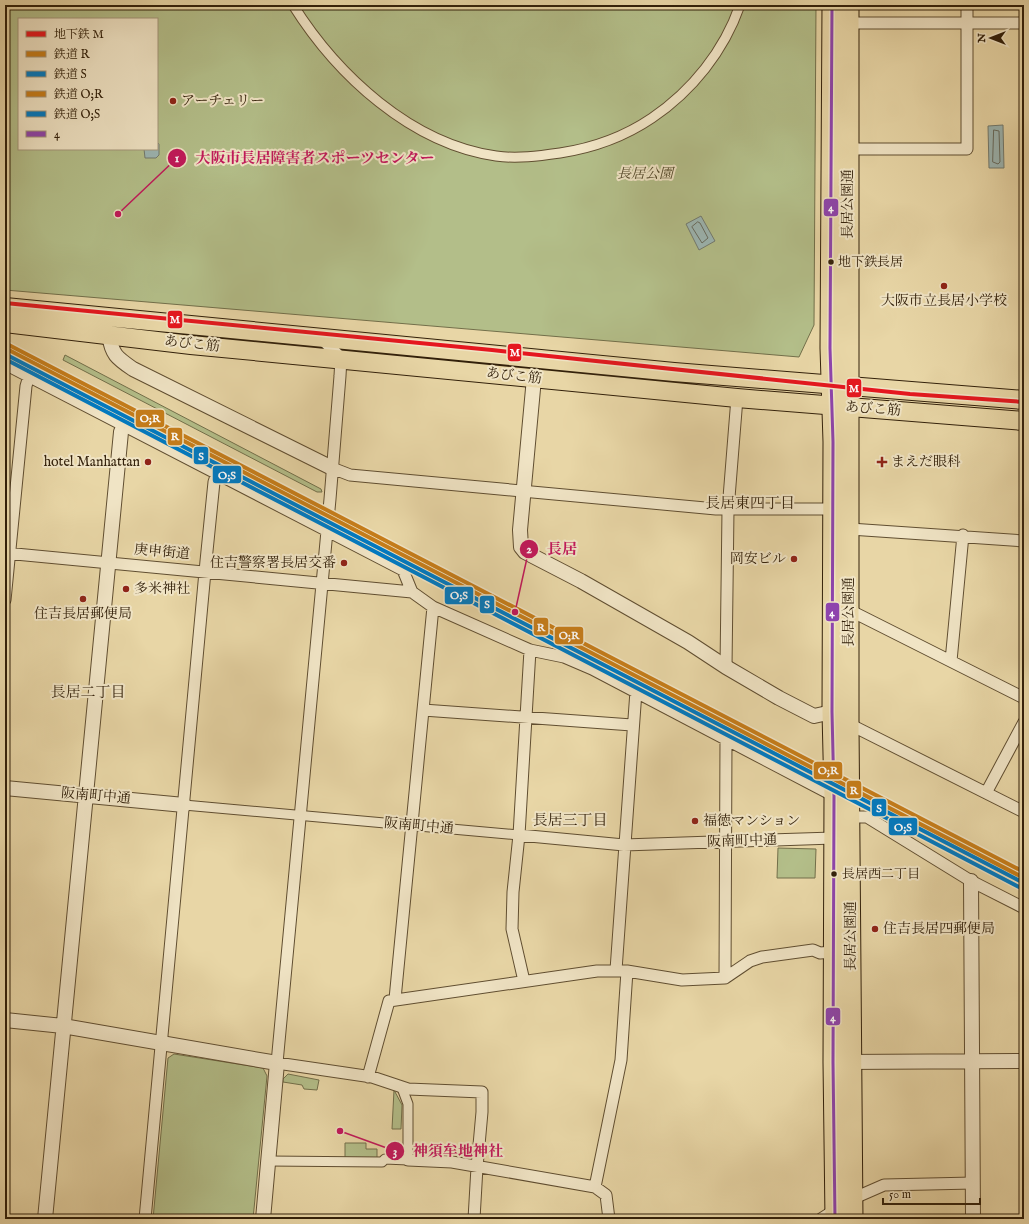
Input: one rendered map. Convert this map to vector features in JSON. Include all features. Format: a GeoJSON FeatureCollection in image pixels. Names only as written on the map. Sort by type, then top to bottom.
{"type":"FeatureCollection","features":[{"type":"Feature","properties":{"kind":"highway","name":"長居公園通"},"geometry":{"type":"LineString","coordinates":[[830,1216],[842,1062],[851,817],[849,724],[850,529],[840,386],[832,5]]}},
{"type":"Feature","properties":{"kind":"highway","name":"長居公園通"},"geometry":{"type":"LineString","coordinates":[[840,386],[849,149],[849,14]]}},
{"type":"Feature","properties":{"kind":"highway","name":"長居公園通"},"geometry":{"type":"LineString","coordinates":[[841,406],[833,509],[833,952],[852,1199],[852,1219]]}},
{"type":"Feature","properties":{"kind":"main road","name":"あびこ筋"},"geometry":{"type":"LineString","coordinates":[[5,307],[840,386],[1024,400]]}},
{"type":"Feature","properties":{"kind":"main road","name":"あびこ筋"},"geometry":{"type":"LineString","coordinates":[[5,324],[737,398],[1024,421]]}},
{"type":"Feature","properties":{"kind":"street"},"geometry":{"type":"LineString","coordinates":[[293,5],[310,32],[352,79],[369,95],[397,115],[421,129],[464,148],[498,156],[546,155],[593,146],[614,139],[642,125],[670,106],[696,80],[721,44],[740,5]]}},
{"type":"Feature","properties":{"kind":"street"},"geometry":{"type":"LineString","coordinates":[[849,149],[967,149],[967,5]]}},
{"type":"Feature","properties":{"kind":"street"},"geometry":{"type":"LineString","coordinates":[[849,14],[967,23],[1024,23]]}},
{"type":"Feature","properties":{"kind":"street"},"geometry":{"type":"LineString","coordinates":[[109,335],[111,350],[119,359],[133,369],[332,468],[350,474],[728,510],[833,509]]}},
{"type":"Feature","properties":{"kind":"street"},"geometry":{"type":"LineString","coordinates":[[263,1219],[276,1063],[322,582],[340,358],[321,338]]}},
{"type":"Feature","properties":{"kind":"street"},"geometry":{"type":"LineString","coordinates":[[5,364],[403,570],[412,592],[434,607],[530,650],[564,657],[636,691],[834,796]]}},
{"type":"Feature","properties":{"kind":"street"},"geometry":{"type":"LineString","coordinates":[[5,600],[7,553],[26,386],[29,376]]}},
{"type":"Feature","properties":{"kind":"street"},"geometry":{"type":"LineString","coordinates":[[534,378],[519,539],[521,548],[524,552],[581,581],[688,642],[726,667],[779,698],[814,716],[832,712]]}},
{"type":"Feature","properties":{"kind":"street"},"geometry":{"type":"LineString","coordinates":[[726,667],[728,510],[737,398]]}},
{"type":"Feature","properties":{"kind":"street"},"geometry":{"type":"LineString","coordinates":[[45,1219],[108,563],[124,425]]}},
{"type":"Feature","properties":{"kind":"street"},"geometry":{"type":"LineString","coordinates":[[146,1219],[214,482],[217,473]]}},
{"type":"Feature","properties":{"kind":"street"},"geometry":{"type":"LineString","coordinates":[[850,529],[964,535],[1024,541]]}},
{"type":"Feature","properties":{"kind":"street"},"geometry":{"type":"LineString","coordinates":[[952,661],[964,535]]}},
{"type":"Feature","properties":{"kind":"street","name":"庚申街道"},"geometry":{"type":"LineString","coordinates":[[7,553],[322,582],[412,592]]}},
{"type":"Feature","properties":{"kind":"street"},"geometry":{"type":"LineString","coordinates":[[395,999],[434,607]]}},
{"type":"Feature","properties":{"kind":"street"},"geometry":{"type":"LineString","coordinates":[[849,610],[1024,698]]}},
{"type":"Feature","properties":{"kind":"street"},"geometry":{"type":"LineString","coordinates":[[524,981],[512,928],[513,892],[519,835],[524,719],[530,650]]}},
{"type":"Feature","properties":{"kind":"street"},"geometry":{"type":"LineString","coordinates":[[595,1187],[621,1060],[621,970],[624,845],[632,725],[636,691]]}},
{"type":"Feature","properties":{"kind":"street"},"geometry":{"type":"LineString","coordinates":[[423,710],[524,719],[632,725]]}},
{"type":"Feature","properties":{"kind":"street"},"geometry":{"type":"LineString","coordinates":[[986,793],[1024,722]]}},
{"type":"Feature","properties":{"kind":"street"},"geometry":{"type":"LineString","coordinates":[[849,724],[1024,812]]}},
{"type":"Feature","properties":{"kind":"street"},"geometry":{"type":"LineString","coordinates":[[725,978],[726,739]]}},
{"type":"Feature","properties":{"kind":"street","name":"阪南町中通"},"geometry":{"type":"LineString","coordinates":[[5,788],[624,845],[833,838]]}},
{"type":"Feature","properties":{"kind":"street"},"geometry":{"type":"LineString","coordinates":[[851,817],[867,817],[971,881],[1024,908]]}},
{"type":"Feature","properties":{"kind":"street"},"geometry":{"type":"LineString","coordinates":[[971,881],[973,1219]]}},
{"type":"Feature","properties":{"kind":"street"},"geometry":{"type":"LineString","coordinates":[[366,1077],[390,1001],[395,999],[524,981],[621,970],[682,980],[725,978],[750,961],[762,957],[813,950],[820,953],[833,952]]}},
{"type":"Feature","properties":{"kind":"street"},"geometry":{"type":"LineString","coordinates":[[5,1020],[64,1026],[162,1044],[366,1077],[402,1088],[482,1092],[482,1112],[474,1219]]}},
{"type":"Feature","properties":{"kind":"street"},"geometry":{"type":"LineString","coordinates":[[842,1062],[1024,1061]]}},
{"type":"Feature","properties":{"kind":"street"},"geometry":{"type":"LineString","coordinates":[[402,1088],[408,1104],[408,1160]]}},
{"type":"Feature","properties":{"kind":"street"},"geometry":{"type":"LineString","coordinates":[[268,1162],[382,1162],[385,1160],[452,1162],[595,1187],[606,1195],[609,1219]]}},
{"type":"Feature","properties":{"kind":"street"},"geometry":{"type":"LineString","coordinates":[[852,1199],[884,1184],[973,1183]]}},
{"type":"Feature","properties":{"kind":"green space","name":"長居公園"},"geometry":{"type":"Polygon","coordinates":[[[5,5],[816,5],[814,325],[799,357],[5,290],[5,5]]]}},
{"type":"Feature","properties":{"kind":"green space"},"geometry":{"type":"Polygon","coordinates":[[[65,355],[321,489],[322,492],[317,492],[63,360],[65,355]]]}},
{"type":"Feature","properties":{"kind":"green space"},"geometry":{"type":"Polygon","coordinates":[[[778,848],[816,849],[815,878],[777,878],[778,848]]]}},
{"type":"Feature","properties":{"kind":"green space"},"geometry":{"type":"Polygon","coordinates":[[[174,1054],[263,1068],[267,1076],[253,1219],[153,1219],[168,1058],[174,1054]]]}},
{"type":"Feature","properties":{"kind":"green space"},"geometry":{"type":"Polygon","coordinates":[[[288,1074],[319,1080],[317,1090],[304,1089],[302,1085],[283,1082],[283,1079],[288,1074]]]}},
{"type":"Feature","properties":{"kind":"green space"},"geometry":{"type":"Polygon","coordinates":[[[394,1090],[402,1105],[401,1129],[392,1129],[394,1090]]]}},
{"type":"Feature","properties":{"kind":"green space"},"geometry":{"type":"Polygon","coordinates":[[[345,1143],[366,1143],[366,1149],[377,1149],[377,1159],[345,1158],[345,1143]]]}},
{"type":"Feature","properties":{"kind":"water"},"geometry":{"type":"Polygon","coordinates":[[[1003,125],[1004,168],[989,168],[988,126],[1003,125]]]}},
{"type":"Feature","properties":{"kind":"water"},"geometry":{"type":"Polygon","coordinates":[[[158,143],[159,155],[156,158],[145,158],[144,150],[158,150],[158,143]]]}},
{"type":"Feature","properties":{"kind":"water"},"geometry":{"type":"Polygon","coordinates":[[[701,216],[715,241],[699,250],[686,224],[701,216]]]}},
{"type":"Feature","properties":{"kind":"metro line","name":"M"},"geometry":{"type":"LineString","coordinates":[[5,303],[492,350],[910,394],[1024,402]]}},
{"type":"Feature","properties":{"kind":"rail line","name":"O;R"},"geometry":{"type":"LineString","coordinates":[[7,344],[1024,872]]}},
{"type":"Feature","properties":{"kind":"rail line","name":"R"},"geometry":{"type":"LineString","coordinates":[[5,348],[1024,878]]}},
{"type":"Feature","properties":{"kind":"rail line","name":"S"},"geometry":{"type":"LineString","coordinates":[[5,354],[1022,882]]}},
{"type":"Feature","properties":{"kind":"rail line","name":"O;S"},"geometry":{"type":"LineString","coordinates":[[5,359],[1019,887]]}},
{"type":"Feature","properties":{"kind":"transit line","name":"4"},"geometry":{"type":"LineString","coordinates":[[832,5],[830,348],[833,442],[832,712],[834,796],[833,1062],[835,1219]]}},
{"type":"Feature","properties":{"kind":"place","name":"アーチェリー"},"geometry":{"type":"Point","coordinates":[173,101]}},
{"type":"Feature","properties":{"kind":"place","name":"大阪市長居障害者スポーツセンター"},"geometry":{"type":"Point","coordinates":[118,214]}},
{"type":"Feature","properties":{"kind":"place","name":"地下鉄長居"},"geometry":{"type":"Point","coordinates":[831,262]}},
{"type":"Feature","properties":{"kind":"place","name":"大阪市立長居小学校"},"geometry":{"type":"Point","coordinates":[944,286]}},
{"type":"Feature","properties":{"kind":"place","name":"hotel Manhattan"},"geometry":{"type":"Point","coordinates":[148,462]}},
{"type":"Feature","properties":{"kind":"place","name":"まえだ眼科"},"geometry":{"type":"Point","coordinates":[882,462]}},
{"type":"Feature","properties":{"kind":"place","name":"岡安ビル"},"geometry":{"type":"Point","coordinates":[794,559]}},
{"type":"Feature","properties":{"kind":"place","name":"住吉警察署長居交番"},"geometry":{"type":"Point","coordinates":[344,563]}},
{"type":"Feature","properties":{"kind":"place","name":"多米神社"},"geometry":{"type":"Point","coordinates":[126,589]}},
{"type":"Feature","properties":{"kind":"place","name":"住吉長居郵便局"},"geometry":{"type":"Point","coordinates":[83,599]}},
{"type":"Feature","properties":{"kind":"place","name":"長居"},"geometry":{"type":"Point","coordinates":[515,612]}},
{"type":"Feature","properties":{"kind":"place","name":"福徳マンション"},"geometry":{"type":"Point","coordinates":[695,821]}},
{"type":"Feature","properties":{"kind":"place","name":"長居西二丁目"},"geometry":{"type":"Point","coordinates":[834,874]}},
{"type":"Feature","properties":{"kind":"place","name":"住吉長居四郵便局"},"geometry":{"type":"Point","coordinates":[875,929]}},
{"type":"Feature","properties":{"kind":"place","name":"神須牟地神社"},"geometry":{"type":"Point","coordinates":[340,1131]}},
{"type":"Feature","properties":{"kind":"district","name":"長居東四丁目"},"geometry":{"type":"Point","coordinates":[750,503]}},
{"type":"Feature","properties":{"kind":"district","name":"長居二丁目"},"geometry":{"type":"Point","coordinates":[88,692]}},
{"type":"Feature","properties":{"kind":"district","name":"長居三丁目"},"geometry":{"type":"Point","coordinates":[570,820]}}]}
